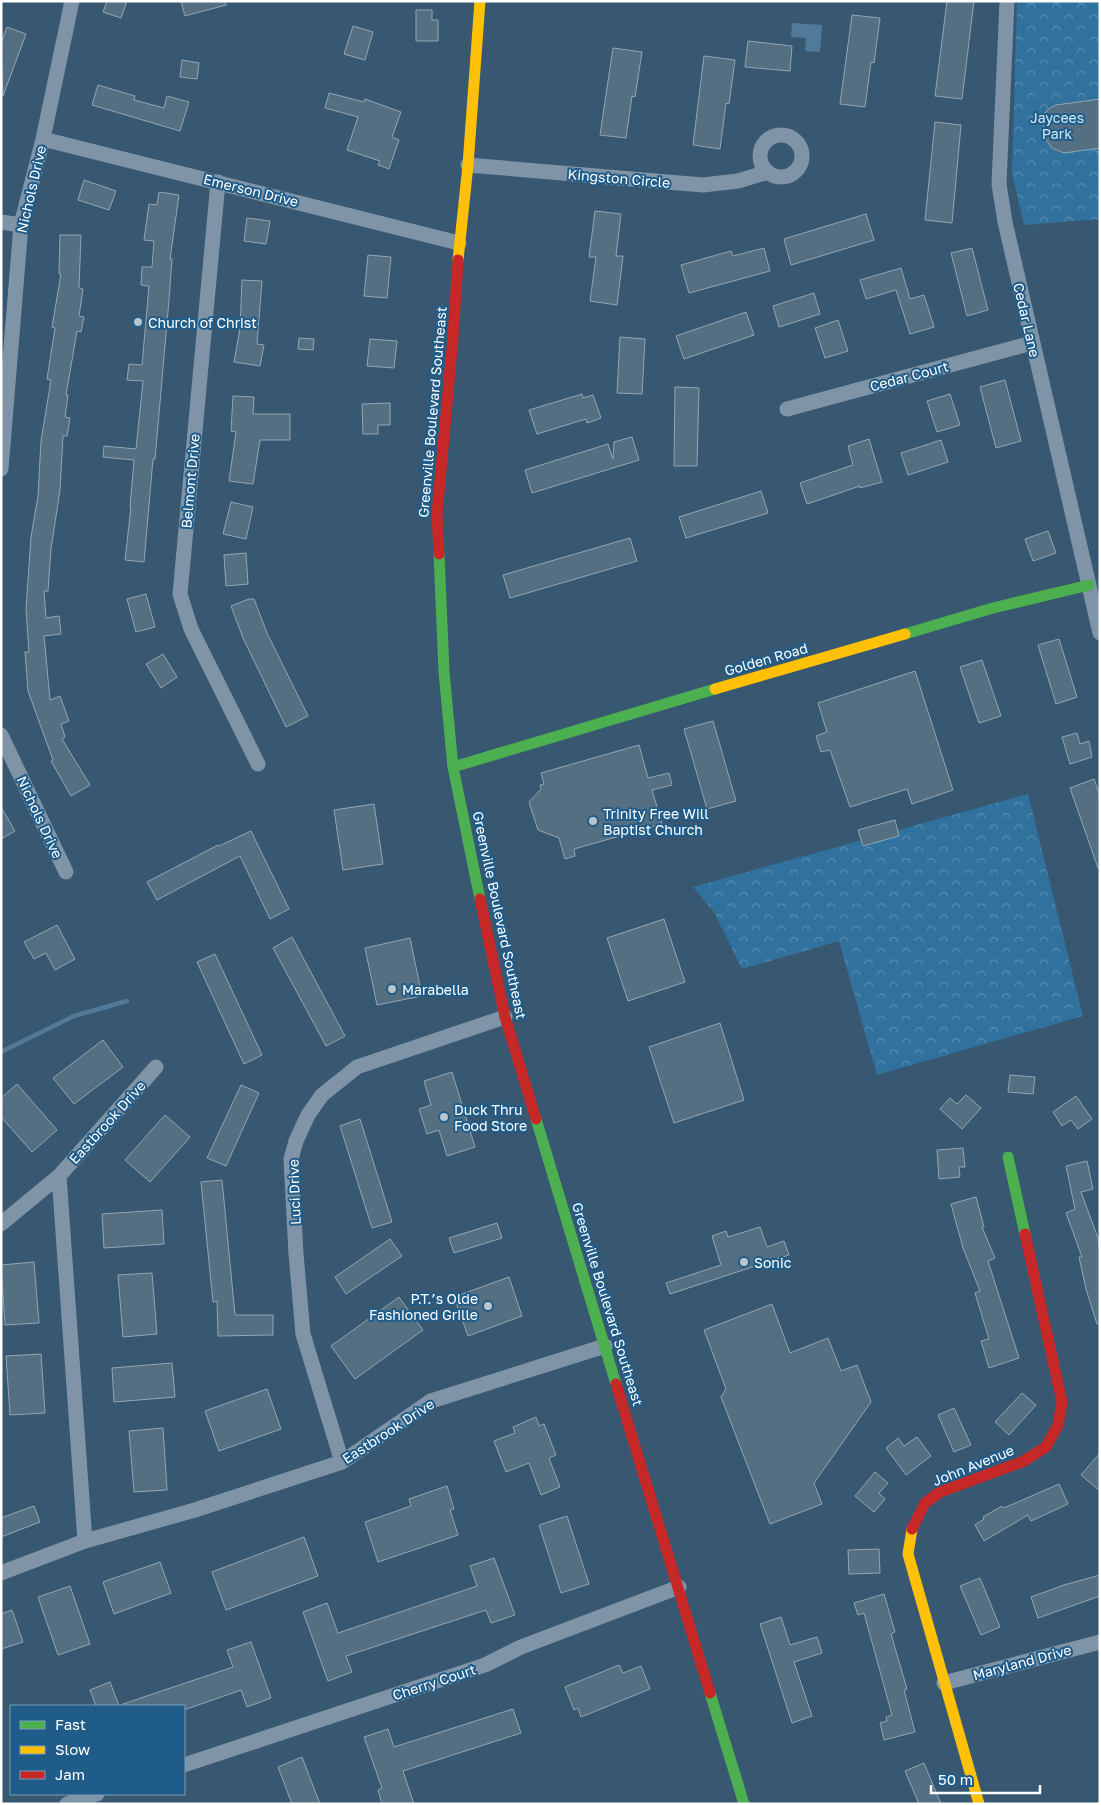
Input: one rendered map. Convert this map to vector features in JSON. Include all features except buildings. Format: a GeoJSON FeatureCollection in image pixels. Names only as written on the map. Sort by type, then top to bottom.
{"type":"FeatureCollection","features":[{"type":"Feature","properties":{"kind":"main road","name":"Greenville Boulevard Southeast"},"geometry":{"type":"LineString","coordinates":[[480,1],[468,165],[459,243],[453,338],[437,514],[444,672],[453,767],[505,1017],[744,1804]]}},
{"type":"Feature","properties":{"kind":"main road","name":"Golden Road"},"geometry":{"type":"LineString","coordinates":[[453,767],[1002,606],[1089,586]]}},
{"type":"Feature","properties":{"kind":"main road","name":"John Avenue"},"geometry":{"type":"LineString","coordinates":[[979,1804],[908,1554],[913,1526],[925,1503],[940,1492],[1022,1462],[1046,1447],[1058,1425],[1062,1402],[1008,1158]]}},
{"type":"Feature","properties":{"kind":"street","name":"Nichols Drive"},"geometry":{"type":"LineString","coordinates":[[1,469],[21,224],[43,139],[72,1]]}},
{"type":"Feature","properties":{"kind":"street","name":"Cedar Lane"},"geometry":{"type":"LineString","coordinates":[[1008,1],[999,184],[1005,222],[1032,343],[1100,633]]}},
{"type":"Feature","properties":{"kind":"street","name":"Emerson Drive"},"geometry":{"type":"LineString","coordinates":[[43,139],[459,243]]}},
{"type":"Feature","properties":{"kind":"street","name":"Kingston Circle"},"geometry":{"type":"LineString","coordinates":[[468,165],[703,185],[738,181],[768,172]]}},
{"type":"Feature","properties":{"kind":"street","name":"Belmont Drive"},"geometry":{"type":"LineString","coordinates":[[218,182],[180,594],[191,629],[258,764]]}},
{"type":"Feature","properties":{"kind":"street"},"geometry":{"type":"LineString","coordinates":[[1,222],[21,224]]}},
{"type":"Feature","properties":{"kind":"street","name":"Cedar Court"},"geometry":{"type":"LineString","coordinates":[[786,409],[1032,343]]}},
{"type":"Feature","properties":{"kind":"street","name":"Nichols Drive"},"geometry":{"type":"LineString","coordinates":[[1,735],[66,872]]}},
{"type":"Feature","properties":{"kind":"street","name":"Luci Drive"},"geometry":{"type":"LineString","coordinates":[[342,1462],[303,1334],[296,1254],[291,1159],[296,1141],[308,1115],[322,1095],[357,1067],[505,1017]]}},
{"type":"Feature","properties":{"kind":"street","name":"Eastbrook Drive"},"geometry":{"type":"LineString","coordinates":[[1,1224],[59,1176],[156,1067]]}},
{"type":"Feature","properties":{"kind":"street","name":"Eastbrook Drive"},"geometry":{"type":"LineString","coordinates":[[59,1176],[85,1541]]}},
{"type":"Feature","properties":{"kind":"street","name":"Eastbrook Drive"},"geometry":{"type":"LineString","coordinates":[[1,1573],[85,1541],[195,1510],[342,1462],[431,1401],[605,1346]]}},
{"type":"Feature","properties":{"kind":"street","name":"Cherry Court"},"geometry":{"type":"LineString","coordinates":[[185,1765],[485,1665],[521,1647],[679,1587]]}},
{"type":"Feature","properties":{"kind":"street","name":"Maryland Drive"},"geometry":{"type":"LineString","coordinates":[[944,1683],[1100,1642]]}},
{"type":"Feature","properties":{"kind":"street"},"geometry":{"type":"LineString","coordinates":[[66,1804],[93,1795]]}},
{"type":"Feature","properties":{"kind":"green space","name":"Jaycees Park"},"geometry":{"type":"Polygon","coordinates":[[[1017,1],[1100,1],[1100,219],[1024,225],[1012,173],[1017,1]]]}},
{"type":"Feature","properties":{"kind":"green space"},"geometry":{"type":"Polygon","coordinates":[[[1028,794],[1083,1016],[877,1075],[839,941],[742,969],[714,912],[693,887],[1028,794]]]}},
{"type":"Feature","properties":{"kind":"shaded area"},"geometry":{"type":"Polygon","coordinates":[[[792,23],[822,25],[820,52],[805,51],[806,38],[791,37],[792,23]]]}},
{"type":"Feature","properties":{"kind":"waterway"},"geometry":{"type":"LineString","coordinates":[[1,1052],[74,1016],[127,1001]]}},
{"type":"Feature","properties":{"kind":"traffic: fast"},"geometry":{"type":"LineString","coordinates":[[439,554],[444,672],[453,767],[480,899]]}},
{"type":"Feature","properties":{"kind":"traffic: fast"},"geometry":{"type":"LineString","coordinates":[[905,634],[993,608],[1089,585]]}},
{"type":"Feature","properties":{"kind":"traffic: fast"},"geometry":{"type":"LineString","coordinates":[[453,767],[715,689]]}},
{"type":"Feature","properties":{"kind":"traffic: fast"},"geometry":{"type":"LineString","coordinates":[[536,1119],[616,1384]]}},
{"type":"Feature","properties":{"kind":"traffic: fast"},"geometry":{"type":"LineString","coordinates":[[1008,1157],[1025,1234]]}},
{"type":"Feature","properties":{"kind":"traffic: fast"},"geometry":{"type":"LineString","coordinates":[[710,1693],[744,1804]]}},
{"type":"Feature","properties":{"kind":"traffic: slow"},"geometry":{"type":"LineString","coordinates":[[458,260],[468,165],[480,1]]}},
{"type":"Feature","properties":{"kind":"traffic: slow"},"geometry":{"type":"LineString","coordinates":[[715,689],[905,634]]}},
{"type":"Feature","properties":{"kind":"traffic: slow"},"geometry":{"type":"LineString","coordinates":[[912,1529],[908,1554],[979,1804]]}},
{"type":"Feature","properties":{"kind":"traffic: jam"},"geometry":{"type":"LineString","coordinates":[[439,554],[437,514],[458,260]]}},
{"type":"Feature","properties":{"kind":"traffic: jam"},"geometry":{"type":"LineString","coordinates":[[480,899],[505,1017],[536,1119]]}},
{"type":"Feature","properties":{"kind":"traffic: jam"},"geometry":{"type":"LineString","coordinates":[[912,1529],[925,1503],[940,1492],[1022,1462],[1046,1447],[1058,1425],[1062,1402],[1025,1234]]}},
{"type":"Feature","properties":{"kind":"traffic: jam"},"geometry":{"type":"LineString","coordinates":[[616,1384],[710,1693]]}},
{"type":"Feature","properties":{"kind":"place","name":"Church of Christ"},"geometry":{"type":"Point","coordinates":[138,322]}},
{"type":"Feature","properties":{"kind":"place","name":"Trinity Free Will Baptist Church"},"geometry":{"type":"Point","coordinates":[593,821]}},
{"type":"Feature","properties":{"kind":"place","name":"Marabella"},"geometry":{"type":"Point","coordinates":[392,989]}},
{"type":"Feature","properties":{"kind":"place","name":"Duck Thru Food Store"},"geometry":{"type":"Point","coordinates":[444,1117]}},
{"type":"Feature","properties":{"kind":"place","name":"Sonic"},"geometry":{"type":"Point","coordinates":[744,1262]}},
{"type":"Feature","properties":{"kind":"place","name":"P.T.’s Olde Fashioned Grille"},"geometry":{"type":"Point","coordinates":[488,1306]}}]}
